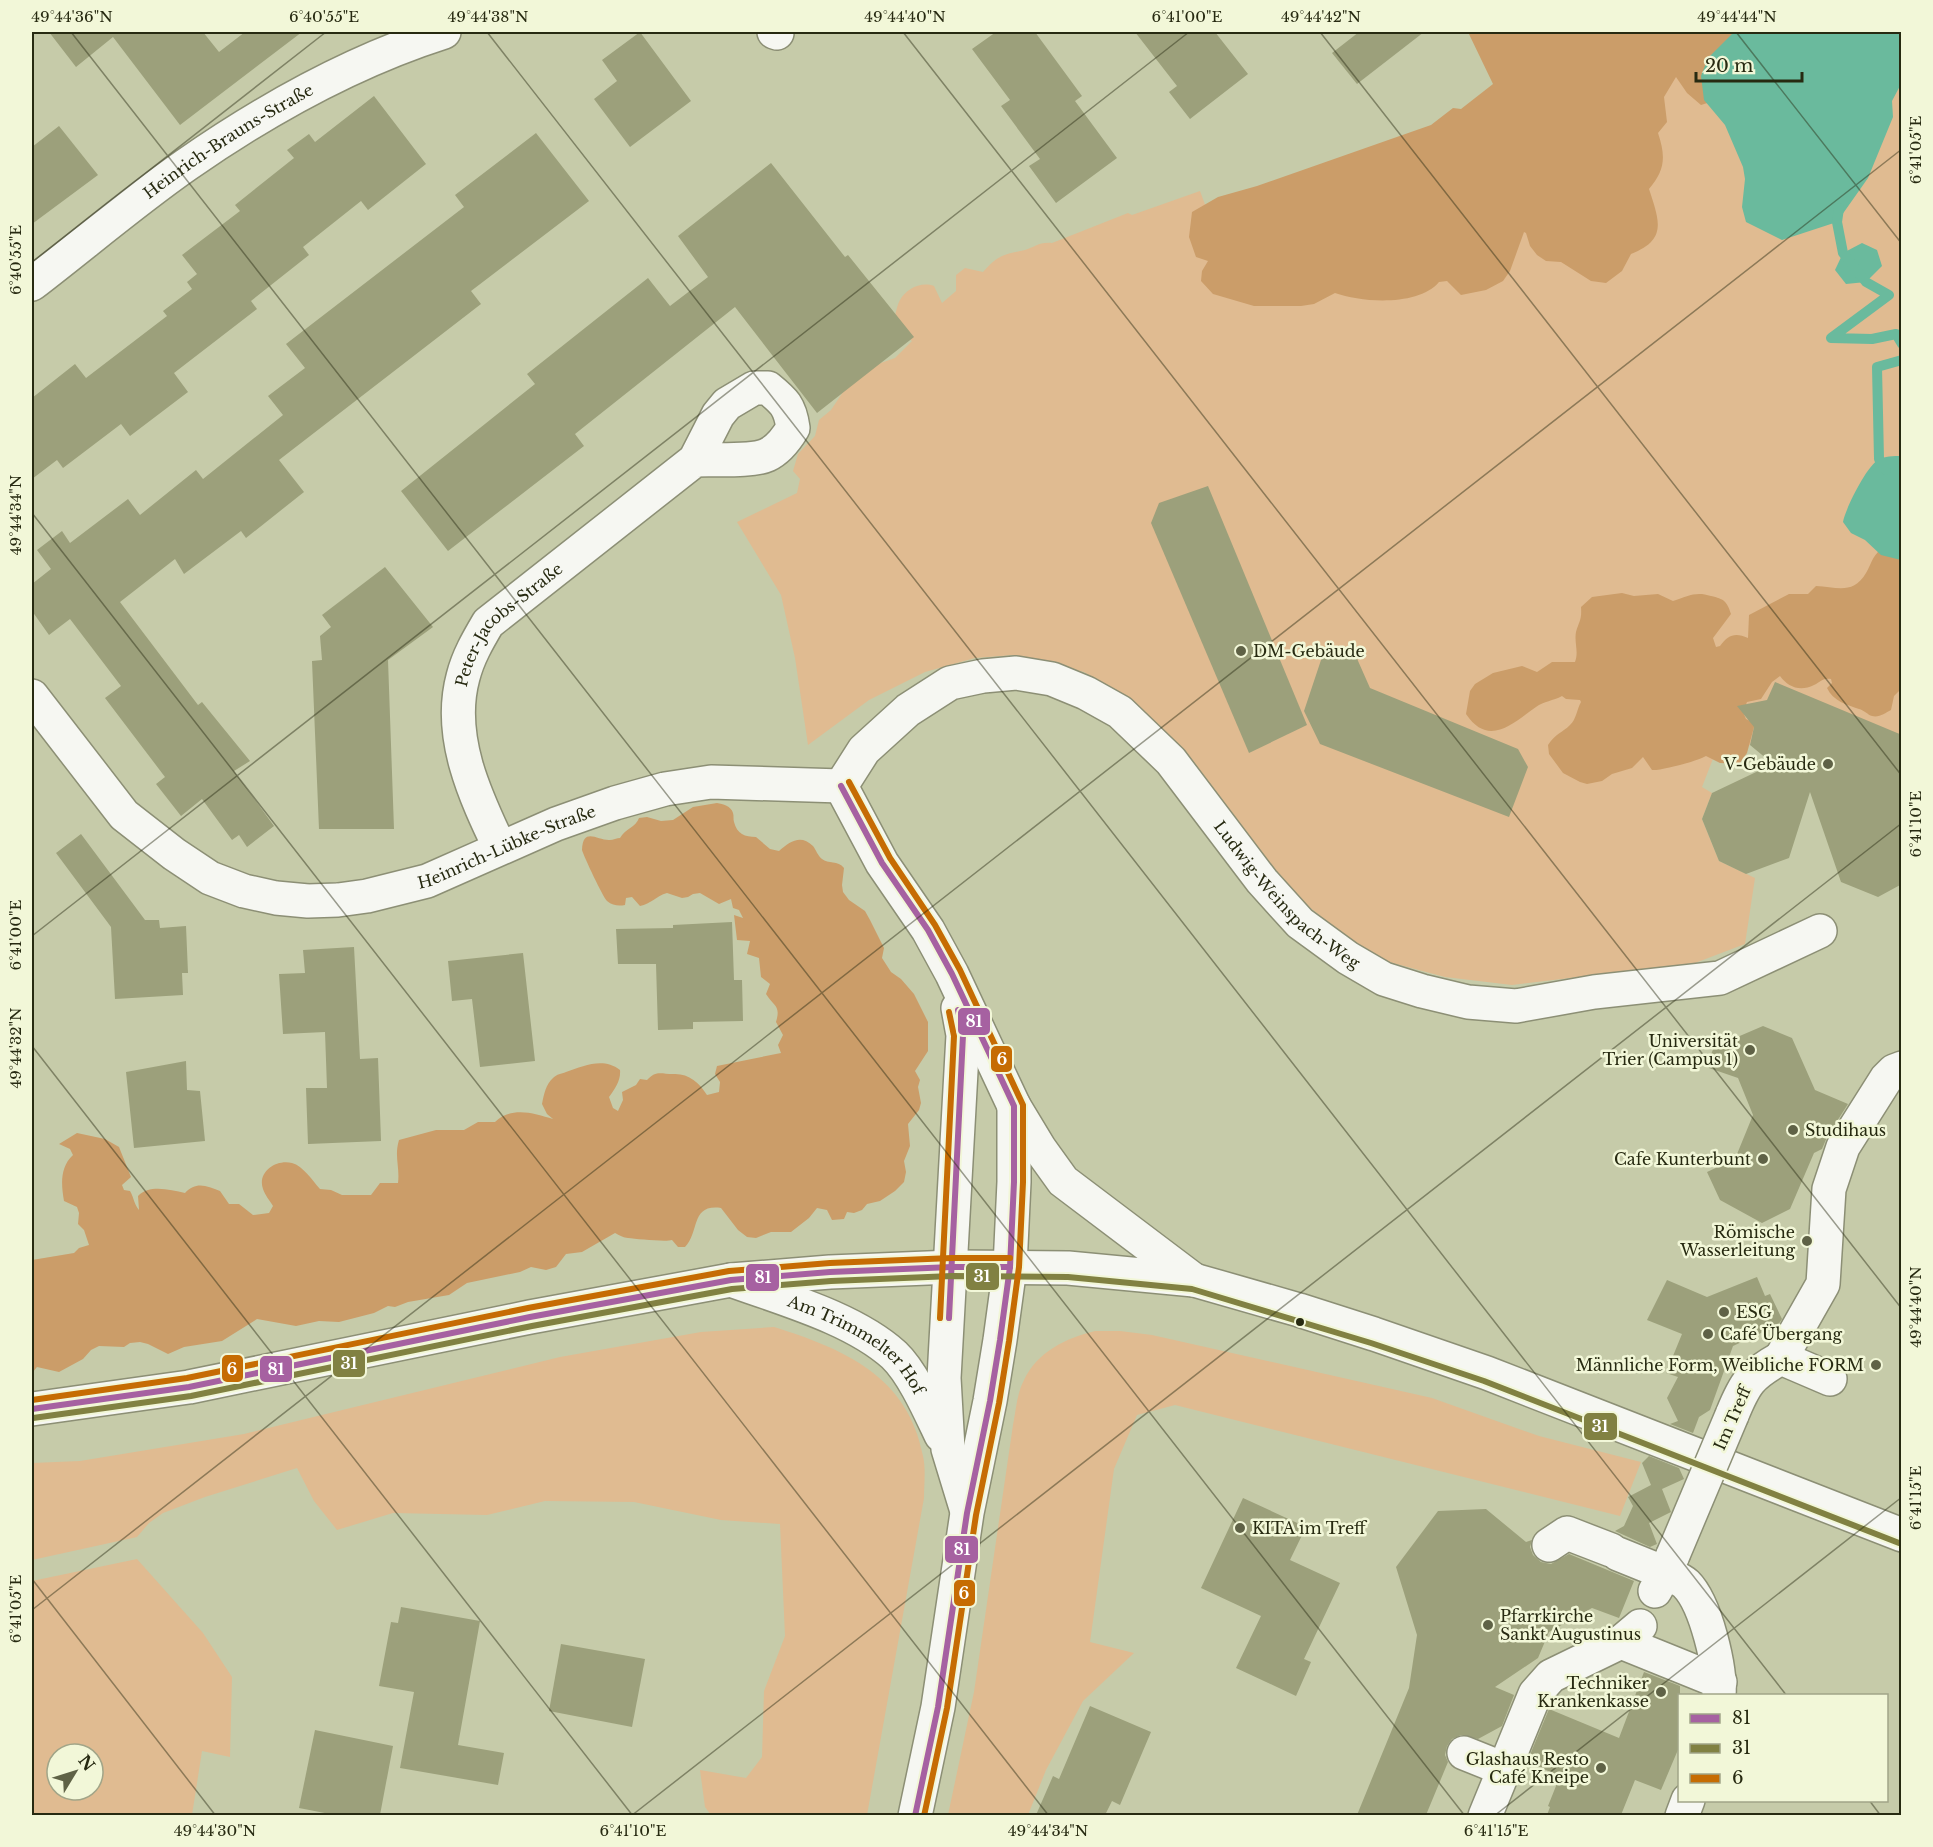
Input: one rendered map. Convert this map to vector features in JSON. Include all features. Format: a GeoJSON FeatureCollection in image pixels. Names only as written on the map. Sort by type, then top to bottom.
{"type":"FeatureCollection","features":[{"type":"Feature","properties":{"kind":"street","name":"Heinrich-Brauns-Straße"},"geometry":{"type":"LineString","coordinates":[[32,284],[185,166],[267,113],[401,45],[444,32]]}},
{"type":"Feature","properties":{"kind":"street","name":"Peter-Jacobs-Straße"},"geometry":{"type":"LineString","coordinates":[[500,849],[480,805],[459,734],[459,693],[463,675],[474,648],[488,623],[696,460]]}},
{"type":"Feature","properties":{"kind":"street","name":"Ludwig-Weinspach-Weg"},"geometry":{"type":"LineString","coordinates":[[841,786],[864,750],[908,710],[950,683],[983,676],[1016,673],[1052,679],[1086,693],[1120,712],[1171,761],[1262,881],[1300,923],[1348,958],[1384,978],[1422,991],[1468,1002],[1516,1006],[1594,992],[1720,978],[1820,931]]}},
{"type":"Feature","properties":{"kind":"street","name":"Heinrich-Lübke-Straße"},"geometry":{"type":"LineString","coordinates":[[32,696],[123,815],[174,855],[210,878],[244,891],[276,898],[308,901],[338,900],[367,896],[426,881],[566,820],[664,789],[711,782],[841,786]]}},
{"type":"Feature","properties":{"kind":"street"},"geometry":{"type":"LineString","coordinates":[[841,786],[882,863],[928,930],[952,974],[1014,1106],[1040,1149],[1063,1181],[1194,1280]]}},
{"type":"Feature","properties":{"kind":"street"},"geometry":{"type":"LineString","coordinates":[[952,974],[963,1035],[952,1267]]}},
{"type":"Feature","properties":{"kind":"street"},"geometry":{"type":"LineString","coordinates":[[1830,1379],[1781,1358],[1823,1284],[1829,1189],[1843,1147],[1886,1079],[1894,1071],[1902,1068]]}},
{"type":"Feature","properties":{"kind":"street"},"geometry":{"type":"LineString","coordinates":[[1010,1268],[1014,1182],[1014,1106]]}},
{"type":"Feature","properties":{"kind":"street"},"geometry":{"type":"LineString","coordinates":[[32,1409],[189,1387],[530,1317],[731,1280],[830,1272],[952,1267],[1068,1268],[1194,1280],[1299,1310],[1487,1373],[1902,1535]]}},
{"type":"Feature","properties":{"kind":"street","name":"Am Trimmelter Hof"},"geometry":{"type":"LineString","coordinates":[[948,1449],[944,1378],[952,1267]]}},
{"type":"Feature","properties":{"kind":"street","name":"Am Trimmelter Hof"},"geometry":{"type":"LineString","coordinates":[[915,1815],[938,1707],[967,1513],[990,1401],[1010,1268]]}},
{"type":"Feature","properties":{"kind":"street","name":"Am Trimmelter Hof"},"geometry":{"type":"LineString","coordinates":[[731,1280],[822,1313],[858,1330],[895,1356],[919,1390],[948,1449],[967,1513]]}},
{"type":"Feature","properties":{"kind":"street","name":"Im Treff"},"geometry":{"type":"LineString","coordinates":[[1665,1573],[1748,1382],[1761,1369],[1781,1358]]}},
{"type":"Feature","properties":{"kind":"street"},"geometry":{"type":"LineString","coordinates":[[1549,1545],[1567,1533],[1665,1573],[1686,1584],[1702,1610],[1710,1633],[1720,1689]]}},
{"type":"Feature","properties":{"kind":"street"},"geometry":{"type":"LineString","coordinates":[[1485,1815],[1535,1694],[1551,1676],[1636,1641],[1720,1689]]}},
{"type":"Feature","properties":{"kind":"street"},"geometry":{"type":"LineString","coordinates":[[1464,1753],[1504,1769]]}},
{"type":"Feature","properties":{"kind":"shaded area"},"geometry":{"type":"Polygon","coordinates":[[[1468,32],[1733,32],[1740,50],[1723,98],[1701,105],[1687,93],[1676,77],[1664,97],[1667,122],[1658,133],[1663,156],[1662,163],[1658,176],[1649,189],[1656,210],[1658,228],[1651,242],[1631,254],[1622,271],[1606,283],[1591,281],[1561,262],[1546,261],[1530,246],[1524,232],[1510,271],[1503,281],[1486,290],[1461,295],[1447,281],[1439,282],[1430,290],[1405,299],[1360,299],[1335,293],[1314,304],[1301,306],[1254,306],[1213,294],[1201,281],[1202,271],[1208,261],[1196,257],[1189,237],[1192,212],[1218,197],[1257,186],[1431,125],[1453,108],[1461,109],[1493,84],[1468,32]]]}},
{"type":"Feature","properties":{"kind":"shaded area"},"geometry":{"type":"Polygon","coordinates":[[[1604,32],[1901,32],[1901,735],[1766,703],[1748,704],[1744,710],[1745,716],[1752,722],[1757,722],[1750,745],[1716,751],[1702,787],[1712,793],[1702,819],[1719,861],[1755,878],[1745,944],[1695,963],[1512,985],[1445,977],[1370,957],[1268,873],[1137,705],[1084,672],[1014,655],[975,658],[925,672],[869,700],[808,745],[795,658],[781,595],[737,522],[797,493],[800,479],[793,471],[798,454],[815,436],[819,420],[831,410],[843,392],[878,364],[895,358],[912,341],[906,337],[894,319],[899,302],[906,292],[919,285],[934,286],[942,303],[956,291],[956,275],[965,268],[983,272],[1006,254],[1040,244],[1052,243],[1128,213],[1132,215],[1200,191],[1232,277],[1604,32]]]}},
{"type":"Feature","properties":{"kind":"shaded area"},"geometry":{"type":"Polygon","coordinates":[[[1734,32],[1901,32],[1901,84],[1892,101],[1893,117],[1868,178],[1837,222],[1782,240],[1746,222],[1742,207],[1745,179],[1743,167],[1725,125],[1704,100],[1701,76],[1708,58],[1734,32]]]}},
{"type":"Feature","properties":{"kind":"shaded area"},"geometry":{"type":"Polygon","coordinates":[[[1862,243],[1877,250],[1882,266],[1866,282],[1846,284],[1835,270],[1843,253],[1862,243]]]}},
{"type":"Feature","properties":{"kind":"shaded area"},"geometry":{"type":"Polygon","coordinates":[[[1902,456],[1901,560],[1881,555],[1865,540],[1851,533],[1843,522],[1857,489],[1873,464],[1883,458],[1902,456]]]}},
{"type":"Feature","properties":{"kind":"shaded area"},"geometry":{"type":"Polygon","coordinates":[[[1881,549],[1901,550],[1901,689],[1894,696],[1891,710],[1882,715],[1872,716],[1837,699],[1827,688],[1832,683],[1831,679],[1799,688],[1791,686],[1780,676],[1772,682],[1761,699],[1747,702],[1743,712],[1746,719],[1754,723],[1754,727],[1747,753],[1739,764],[1720,763],[1706,756],[1679,765],[1652,770],[1643,757],[1632,768],[1612,774],[1602,781],[1587,784],[1563,773],[1549,754],[1548,745],[1572,723],[1580,700],[1566,699],[1562,696],[1539,705],[1510,725],[1492,731],[1483,730],[1466,714],[1470,691],[1475,684],[1493,673],[1522,666],[1537,672],[1552,662],[1575,662],[1576,632],[1581,618],[1581,607],[1592,597],[1622,593],[1634,596],[1658,594],[1673,601],[1696,594],[1719,598],[1726,603],[1731,614],[1713,638],[1716,647],[1732,636],[1739,635],[1748,638],[1749,615],[1789,594],[1808,594],[1816,586],[1844,588],[1856,584],[1881,549]]]}},
{"type":"Feature","properties":{"kind":"shaded area"},"geometry":{"type":"Polygon","coordinates":[[[717,803],[730,809],[739,832],[756,837],[770,849],[779,851],[791,842],[804,840],[813,846],[822,859],[839,864],[844,868],[843,892],[849,900],[865,911],[884,948],[882,958],[891,972],[901,979],[914,994],[928,1022],[928,1051],[915,1071],[920,1080],[918,1087],[921,1103],[919,1110],[908,1124],[910,1146],[904,1161],[906,1172],[904,1182],[895,1191],[880,1201],[867,1204],[862,1210],[854,1213],[847,1212],[844,1219],[832,1220],[827,1210],[817,1208],[809,1218],[791,1232],[771,1232],[756,1238],[747,1237],[738,1230],[721,1208],[711,1208],[704,1210],[700,1215],[690,1241],[685,1247],[678,1247],[672,1240],[626,1238],[615,1233],[582,1252],[566,1254],[556,1267],[546,1270],[531,1267],[520,1272],[467,1283],[449,1295],[408,1302],[395,1307],[388,1306],[374,1313],[339,1322],[319,1321],[296,1326],[257,1319],[222,1341],[184,1347],[168,1354],[140,1342],[130,1343],[124,1347],[99,1346],[91,1350],[83,1359],[59,1372],[37,1367],[32,1373],[32,1260],[74,1253],[79,1248],[89,1245],[84,1230],[78,1224],[77,1207],[64,1201],[62,1188],[64,1170],[73,1155],[70,1149],[59,1144],[77,1133],[105,1139],[119,1147],[131,1177],[122,1185],[124,1190],[130,1191],[139,1210],[138,1196],[148,1190],[160,1189],[185,1193],[193,1187],[202,1186],[220,1191],[229,1204],[239,1204],[253,1215],[269,1213],[273,1206],[262,1183],[265,1172],[274,1165],[286,1162],[300,1167],[320,1189],[331,1190],[342,1195],[371,1195],[380,1183],[398,1183],[399,1140],[436,1130],[464,1130],[478,1122],[495,1122],[515,1112],[531,1113],[553,1119],[547,1114],[542,1104],[547,1086],[556,1076],[580,1067],[600,1063],[620,1070],[619,1081],[609,1097],[613,1108],[618,1111],[623,1100],[622,1092],[636,1085],[640,1079],[647,1080],[659,1073],[684,1075],[697,1082],[707,1095],[719,1092],[720,1082],[715,1074],[717,1066],[781,1053],[778,1045],[783,1035],[776,1022],[777,1009],[766,994],[770,984],[761,977],[759,958],[747,954],[750,941],[737,940],[734,915],[743,918],[739,910],[733,908],[731,899],[719,904],[700,893],[682,898],[667,893],[640,906],[632,897],[626,898],[625,905],[614,905],[605,898],[582,850],[585,838],[592,836],[610,840],[620,838],[639,818],[673,820],[693,807],[717,803]]]}},
{"type":"Feature","properties":{"kind":"shaded area"},"geometry":{"type":"Polygon","coordinates":[[[774,1327],[825,1345],[848,1356],[888,1386],[903,1405],[915,1428],[923,1456],[924,1498],[867,1815],[711,1815],[705,1807],[700,1770],[746,1778],[762,1757],[764,1691],[785,1636],[780,1524],[721,1520],[634,1502],[545,1501],[487,1515],[393,1513],[337,1530],[314,1501],[297,1468],[163,1513],[149,1523],[137,1537],[32,1560],[32,1463],[80,1461],[244,1434],[560,1357],[701,1332],[774,1327]]]}},
{"type":"Feature","properties":{"kind":"shaded area"},"geometry":{"type":"Polygon","coordinates":[[[1095,1331],[1152,1335],[1432,1398],[1539,1436],[1641,1462],[1620,1516],[1175,1405],[1137,1415],[1114,1469],[1090,1642],[1134,1653],[1083,1701],[1046,1770],[1028,1815],[948,1815],[974,1692],[1020,1390],[1030,1370],[1045,1354],[1063,1342],[1095,1331]]]}},
{"type":"Feature","properties":{"kind":"shaded area"},"geometry":{"type":"Polygon","coordinates":[[[137,1559],[203,1633],[232,1677],[230,1757],[202,1751],[192,1815],[32,1815],[32,1581],[137,1559]]]}},
{"type":"Feature","properties":{"kind":"building"},"geometry":{"type":"Polygon","coordinates":[[[49,32],[203,32],[219,52],[245,32],[302,32],[180,125],[113,37],[76,67],[49,32]]]}},
{"type":"Feature","properties":{"kind":"building"},"geometry":{"type":"Polygon","coordinates":[[[640,32],[691,101],[630,147],[594,99],[617,81],[602,60],[640,32]]]}},
{"type":"Feature","properties":{"kind":"building"},"geometry":{"type":"Polygon","coordinates":[[[996,32],[1035,32],[1082,96],[1075,101],[1117,158],[1056,203],[1029,166],[1040,159],[1001,106],[1010,100],[972,49],[996,32]]]}},
{"type":"Feature","properties":{"kind":"building"},"geometry":{"type":"Polygon","coordinates":[[[1135,32],[1215,32],[1248,74],[1190,119],[1169,92],[1177,86],[1135,32]]]}},
{"type":"Feature","properties":{"kind":"building"},"geometry":{"type":"Polygon","coordinates":[[[1359,32],[1424,32],[1357,84],[1332,53],[1359,32]]]}},
{"type":"Feature","properties":{"kind":"building"},"geometry":{"type":"Polygon","coordinates":[[[374,96],[426,164],[368,210],[361,201],[303,247],[309,255],[251,301],[257,309],[174,373],[188,392],[130,436],[121,424],[63,468],[57,460],[32,479],[32,398],[75,364],[86,378],[167,316],[163,311],[192,289],[187,282],[197,274],[182,255],[240,211],[235,205],[294,158],[287,150],[309,134],[315,142],[374,96]]]}},
{"type":"Feature","properties":{"kind":"building"},"geometry":{"type":"Polygon","coordinates":[[[59,126],[98,175],[32,224],[32,147],[59,126]]]}},
{"type":"Feature","properties":{"kind":"building"},"geometry":{"type":"Polygon","coordinates":[[[536,133],[589,201],[471,291],[481,304],[279,460],[304,492],[246,538],[241,531],[184,574],[175,559],[120,602],[198,705],[202,702],[250,761],[234,771],[274,826],[247,847],[239,835],[232,840],[202,799],[181,816],[156,784],[165,777],[105,698],[121,686],[70,619],[49,635],[32,611],[32,584],[51,569],[37,550],[62,531],[70,543],[128,499],[140,515],[196,470],[203,479],[283,415],[268,396],[305,368],[286,344],[464,207],[455,195],[536,133]]]}},
{"type":"Feature","properties":{"kind":"building"},"geometry":{"type":"Polygon","coordinates":[[[771,163],[845,257],[848,255],[914,337],[817,413],[735,307],[575,434],[584,446],[448,551],[401,491],[535,384],[527,374],[648,278],[670,306],[708,277],[678,236],[771,163]]]}},
{"type":"Feature","properties":{"kind":"building"},"geometry":{"type":"Polygon","coordinates":[[[1208,486],[1307,725],[1249,753],[1151,523],[1159,503],[1208,486]]]}},
{"type":"Feature","properties":{"kind":"building"},"geometry":{"type":"Polygon","coordinates":[[[385,567],[433,627],[388,660],[394,829],[319,829],[312,661],[322,660],[320,636],[331,627],[322,615],[385,567]]]}},
{"type":"Feature","properties":{"kind":"building"},"geometry":{"type":"Polygon","coordinates":[[[1351,645],[1370,688],[1518,749],[1528,767],[1509,817],[1320,744],[1304,711],[1322,657],[1351,645]]]}},
{"type":"Feature","properties":{"kind":"building"},"geometry":{"type":"Polygon","coordinates":[[[1775,682],[1902,735],[1902,884],[1878,897],[1841,882],[1810,792],[1789,858],[1746,874],[1719,861],[1702,819],[1712,793],[1773,764],[1750,745],[1754,727],[1737,706],[1767,700],[1775,682]]]}},
{"type":"Feature","properties":{"kind":"building"},"geometry":{"type":"Polygon","coordinates":[[[81,834],[145,920],[159,920],[160,928],[186,926],[188,973],[182,973],[183,995],[115,999],[111,927],[56,853],[81,834]]]}},
{"type":"Feature","properties":{"kind":"building"},"geometry":{"type":"Polygon","coordinates":[[[732,922],[734,980],[742,980],[743,1021],[693,1022],[693,1029],[658,1030],[656,964],[618,964],[616,929],[673,928],[673,925],[732,922]]]}},
{"type":"Feature","properties":{"kind":"building"},"geometry":{"type":"Polygon","coordinates":[[[354,947],[360,1059],[378,1058],[381,1141],[308,1144],[306,1088],[327,1088],[325,1032],[283,1034],[279,974],[305,973],[303,950],[354,947]]]}},
{"type":"Feature","properties":{"kind":"building"},"geometry":{"type":"Polygon","coordinates":[[[523,953],[535,1061],[480,1067],[472,999],[452,1001],[448,961],[523,953]]]}},
{"type":"Feature","properties":{"kind":"building","name":"Studihaus"},"geometry":{"type":"Polygon","coordinates":[[[1763,1026],[1792,1038],[1815,1090],[1848,1104],[1822,1149],[1814,1153],[1790,1209],[1762,1223],[1720,1200],[1707,1172],[1735,1159],[1753,1115],[1738,1078],[1706,1067],[1714,1047],[1763,1026]]]}},
{"type":"Feature","properties":{"kind":"building"},"geometry":{"type":"Polygon","coordinates":[[[186,1061],[187,1090],[200,1091],[205,1141],[134,1148],[126,1072],[186,1061]]]}},
{"type":"Feature","properties":{"kind":"building"},"geometry":{"type":"Polygon","coordinates":[[[1757,1277],[1765,1296],[1770,1294],[1782,1319],[1778,1325],[1733,1346],[1710,1410],[1699,1417],[1693,1433],[1670,1424],[1678,1421],[1667,1398],[1678,1377],[1666,1373],[1682,1334],[1647,1320],[1667,1280],[1707,1297],[1757,1277]]]}},
{"type":"Feature","properties":{"kind":"building"},"geometry":{"type":"Polygon","coordinates":[[[1649,1456],[1679,1468],[1684,1479],[1662,1489],[1671,1512],[1649,1523],[1657,1544],[1650,1547],[1615,1531],[1624,1526],[1633,1506],[1628,1497],[1651,1485],[1642,1463],[1649,1456]]]}},
{"type":"Feature","properties":{"kind":"building","name":"KITA im Treff"},"geometry":{"type":"Polygon","coordinates":[[[1243,1498],[1306,1527],[1290,1560],[1340,1583],[1304,1659],[1311,1662],[1296,1696],[1236,1668],[1261,1616],[1201,1588],[1243,1498]]]}},
{"type":"Feature","properties":{"kind":"building","name":"Pfarrkirche Sankt Augustinus"},"geometry":{"type":"Polygon","coordinates":[[[1486,1509],[1526,1542],[1532,1540],[1530,1547],[1533,1555],[1541,1562],[1551,1564],[1569,1554],[1634,1581],[1619,1618],[1592,1608],[1549,1632],[1538,1658],[1495,1687],[1514,1695],[1502,1726],[1478,1739],[1461,1735],[1452,1739],[1445,1755],[1448,1762],[1426,1815],[1357,1815],[1409,1688],[1417,1635],[1396,1567],[1438,1511],[1486,1509]]]}},
{"type":"Feature","properties":{"kind":"building"},"geometry":{"type":"Polygon","coordinates":[[[401,1607],[480,1621],[458,1745],[504,1753],[498,1785],[400,1768],[414,1692],[379,1686],[391,1622],[398,1623],[401,1607]]]}},
{"type":"Feature","properties":{"kind":"building"},"geometry":{"type":"Polygon","coordinates":[[[561,1644],[645,1659],[632,1727],[549,1711],[561,1644]]]}},
{"type":"Feature","properties":{"kind":"building"},"geometry":{"type":"Polygon","coordinates":[[[1644,1672],[1680,1686],[1678,1750],[1661,1790],[1635,1780],[1621,1815],[1547,1815],[1550,1807],[1548,1806],[1560,1776],[1527,1762],[1549,1709],[1619,1738],[1644,1672]]]}},
{"type":"Feature","properties":{"kind":"building"},"geometry":{"type":"Polygon","coordinates":[[[1090,1706],[1151,1732],[1120,1805],[1112,1801],[1105,1815],[1036,1815],[1053,1776],[1059,1779],[1090,1706]]]}},
{"type":"Feature","properties":{"kind":"building"},"geometry":{"type":"Polygon","coordinates":[[[315,1730],[393,1746],[380,1815],[335,1815],[299,1808],[315,1730]]]}},
{"type":"Feature","properties":{"kind":"waterway"},"geometry":{"type":"LineString","coordinates":[[1839,208],[1837,222],[1843,253],[1866,282],[1889,295],[1831,338],[1872,339],[1896,334],[1902,344]]}},
{"type":"Feature","properties":{"kind":"waterway"},"geometry":{"type":"LineString","coordinates":[[1886,470],[1879,459],[1877,367],[1902,360]]}},
{"type":"Feature","properties":{"kind":"transit line","name":"6"},"geometry":{"type":"LineString","coordinates":[[849,782],[890,858],[935,925],[960,970],[1023,1105],[1023,1182],[1019,1267],[1009,1341],[976,1515],[947,1708],[924,1816]]}},
{"type":"Feature","properties":{"kind":"transit line","name":"81"},"geometry":{"type":"LineString","coordinates":[[841,786],[882,863],[928,930],[952,974],[1014,1106],[1014,1182],[1010,1267],[1000,1340],[967,1513],[938,1707],[915,1816]]}},
{"type":"Feature","properties":{"kind":"transit line","name":"81"},"geometry":{"type":"LineString","coordinates":[[949,1318],[963,1035],[958,1010]]}},
{"type":"Feature","properties":{"kind":"transit line","name":"6"},"geometry":{"type":"LineString","coordinates":[[940,1318],[954,1036],[949,1012]]}},
{"type":"Feature","properties":{"kind":"transit line","name":"6"},"geometry":{"type":"LineString","coordinates":[[32,1400],[187,1378],[528,1308],[729,1271],[830,1263],[1010,1258]]}},
{"type":"Feature","properties":{"kind":"transit line","name":"81"},"geometry":{"type":"LineString","coordinates":[[32,1409],[189,1387],[530,1317],[731,1280],[830,1272],[1010,1267]]}},
{"type":"Feature","properties":{"kind":"transit line","name":"31"},"geometry":{"type":"LineString","coordinates":[[33,1418],[191,1396],[532,1326],[732,1289],[831,1281],[952,1276],[1068,1277],[1192,1289],[1371,1343],[1484,1381],[1899,1543]]}},
{"type":"Feature","properties":{"kind":"place","name":"DM-Gebäude"},"geometry":{"type":"Point","coordinates":[1241,651]}},
{"type":"Feature","properties":{"kind":"place","name":"V-Gebäude"},"geometry":{"type":"Point","coordinates":[1828,764]}},
{"type":"Feature","properties":{"kind":"place","name":"Universität Trier (Campus 1)"},"geometry":{"type":"Point","coordinates":[1750,1050]}},
{"type":"Feature","properties":{"kind":"place","name":"Studihaus"},"geometry":{"type":"Point","coordinates":[1793,1130]}},
{"type":"Feature","properties":{"kind":"place","name":"Cafe Kunterbunt"},"geometry":{"type":"Point","coordinates":[1763,1159]}},
{"type":"Feature","properties":{"kind":"place","name":"Römische Wasserleitung"},"geometry":{"type":"Point","coordinates":[1807,1241]}},
{"type":"Feature","properties":{"kind":"place","name":"ESG"},"geometry":{"type":"Point","coordinates":[1724,1312]}},
{"type":"Feature","properties":{"kind":"place","name":"Café Übergang"},"geometry":{"type":"Point","coordinates":[1708,1334]}},
{"type":"Feature","properties":{"kind":"place","name":"Männliche Form, Weibliche FORM"},"geometry":{"type":"Point","coordinates":[1876,1365]}},
{"type":"Feature","properties":{"kind":"place","name":"KITA im Treff"},"geometry":{"type":"Point","coordinates":[1240,1528]}},
{"type":"Feature","properties":{"kind":"place","name":"Pfarrkirche Sankt Augustinus"},"geometry":{"type":"Point","coordinates":[1488,1625]}},
{"type":"Feature","properties":{"kind":"place","name":"Techniker Krankenkasse"},"geometry":{"type":"Point","coordinates":[1661,1692]}},
{"type":"Feature","properties":{"kind":"place","name":"Glashaus Resto Café Kneipe"},"geometry":{"type":"Point","coordinates":[1601,1768]}}]}
